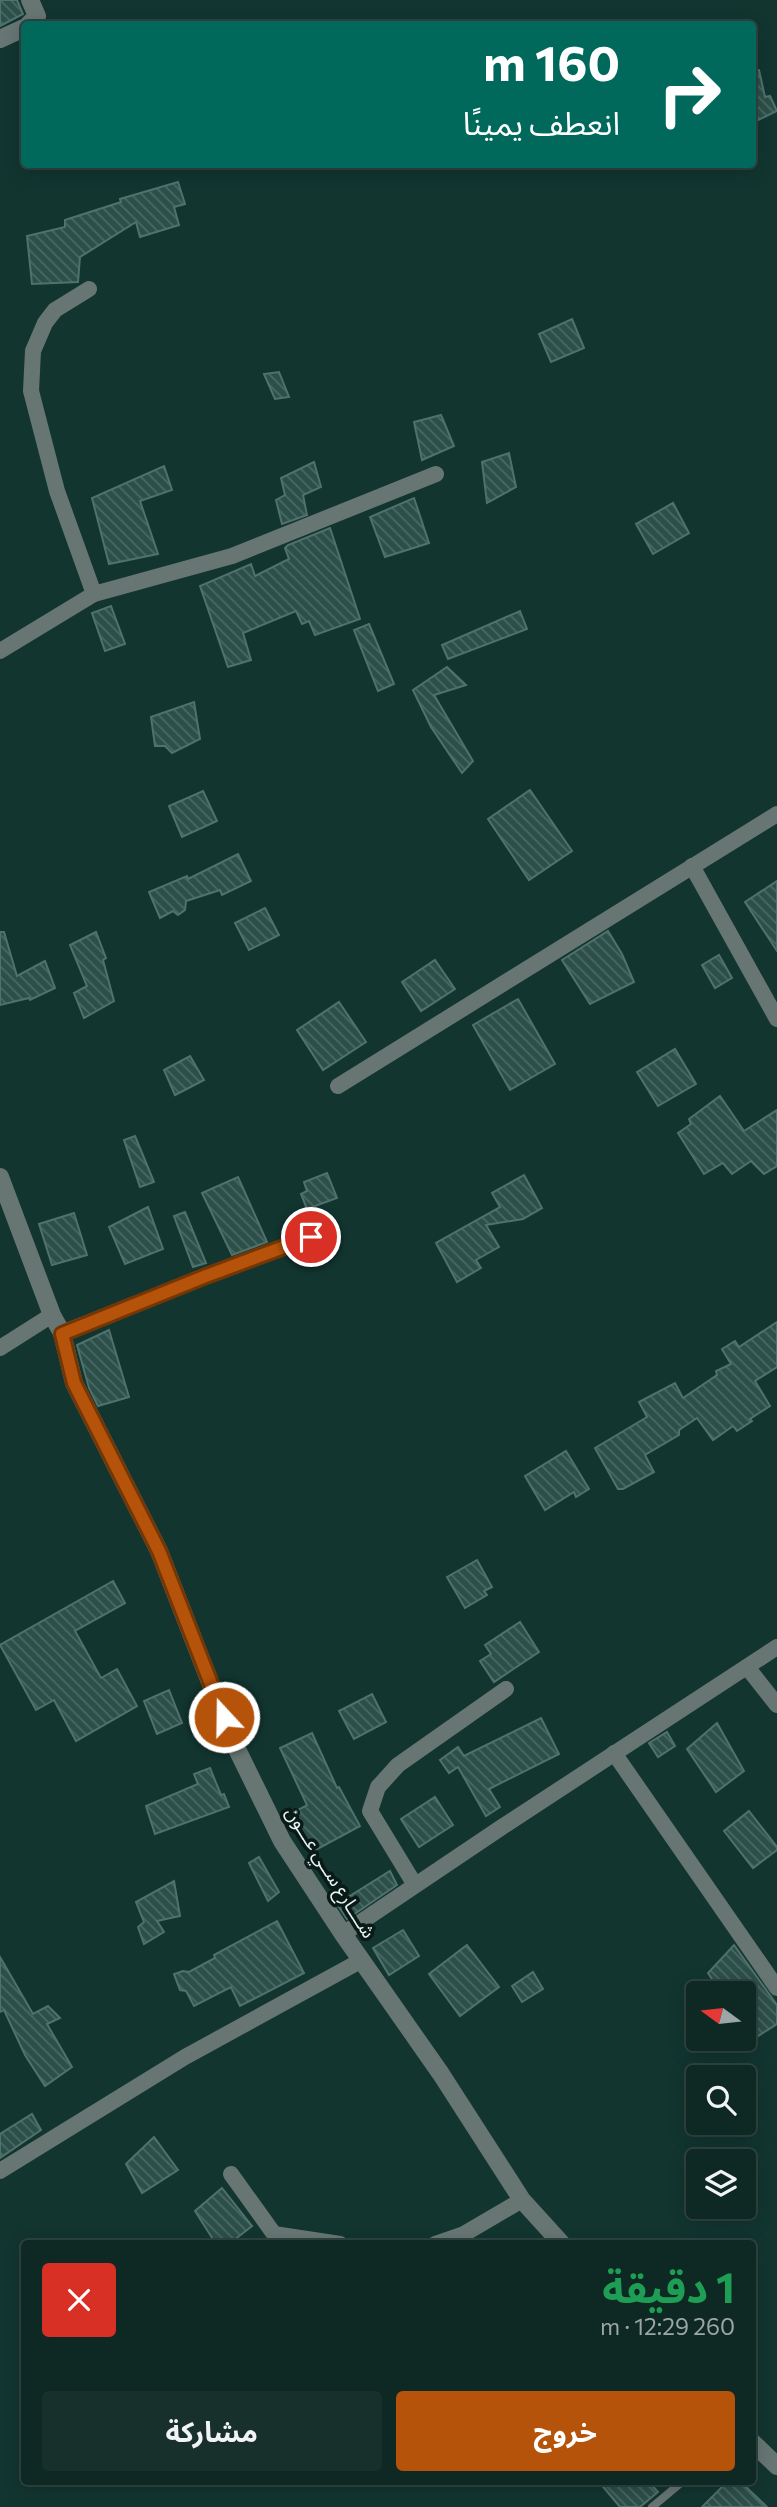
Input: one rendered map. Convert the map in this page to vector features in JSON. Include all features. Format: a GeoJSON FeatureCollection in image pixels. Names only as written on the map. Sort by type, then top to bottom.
{"type":"FeatureCollection","features":[{"type":"Feature","properties":{"kind":"street"},"geometry":{"type":"LineString","coordinates":[[30,0],[37,16],[32,21]]}},
{"type":"Feature","properties":{"kind":"street"},"geometry":{"type":"LineString","coordinates":[[0,39],[21,29]]}},
{"type":"Feature","properties":{"kind":"street"},"geometry":{"type":"LineString","coordinates":[[89,289],[55,310],[45,323],[33,351],[31,391],[57,491],[94,594]]}},
{"type":"Feature","properties":{"kind":"street"},"geometry":{"type":"LineString","coordinates":[[0,651],[94,594],[186,571],[232,556],[436,474]]}},
{"type":"Feature","properties":{"kind":"street"},"geometry":{"type":"LineString","coordinates":[[338,1086],[777,814]]}},
{"type":"Feature","properties":{"kind":"street"},"geometry":{"type":"LineString","coordinates":[[692,866],[777,1019]]}},
{"type":"Feature","properties":{"kind":"street","name":"شــــارع ســي عـــون"},"geometry":{"type":"LineString","coordinates":[[0,1177],[52,1315],[62,1334],[74,1383],[159,1551],[233,1741],[282,1841],[441,2074],[523,2200],[558,2240]]}},
{"type":"Feature","properties":{"kind":"street"},"geometry":{"type":"LineString","coordinates":[[62,1334],[311,1237]]}},
{"type":"Feature","properties":{"kind":"street"},"geometry":{"type":"LineString","coordinates":[[0,1348],[52,1315]]}},
{"type":"Feature","properties":{"kind":"street"},"geometry":{"type":"LineString","coordinates":[[343,1934],[777,1647]]}},
{"type":"Feature","properties":{"kind":"street"},"geometry":{"type":"LineString","coordinates":[[747,1667],[777,1705]]}},
{"type":"Feature","properties":{"kind":"street"},"geometry":{"type":"LineString","coordinates":[[415,1885],[370,1811],[378,1787],[398,1765],[506,1689]]}},
{"type":"Feature","properties":{"kind":"street"},"geometry":{"type":"LineString","coordinates":[[614,1753],[777,1989]]}},
{"type":"Feature","properties":{"kind":"street"},"geometry":{"type":"LineString","coordinates":[[0,2171],[185,2057],[362,1960]]}},
{"type":"Feature","properties":{"kind":"street"},"geometry":{"type":"LineString","coordinates":[[231,2174],[274,2234],[314,2240]]}},
{"type":"Feature","properties":{"kind":"street"},"geometry":{"type":"LineString","coordinates":[[447,2240],[464,2234],[523,2200]]}},
{"type":"Feature","properties":{"kind":"street"},"geometry":{"type":"LineString","coordinates":[[756,2446],[777,2466]]}},
{"type":"Feature","properties":{"kind":"lane"},"geometry":{"type":"LineString","coordinates":[[652,2507],[678,2485]]}},
{"type":"Feature","properties":{"kind":"building"},"geometry":{"type":"Polygon","coordinates":[[[0,0],[17,0],[23,14],[0,26],[0,0]]]}},
{"type":"Feature","properties":{"kind":"building"},"geometry":{"type":"Polygon","coordinates":[[[756,70],[759,70],[765,97],[770,96],[777,111],[756,121],[756,70]]]}},
{"type":"Feature","properties":{"kind":"building"},"geometry":{"type":"Polygon","coordinates":[[[178,182],[185,204],[174,207],[179,225],[140,237],[136,222],[80,257],[78,282],[32,284],[27,236],[65,227],[65,220],[121,202],[120,199],[178,182]]]}},
{"type":"Feature","properties":{"kind":"building"},"geometry":{"type":"Polygon","coordinates":[[[572,319],[584,348],[551,362],[539,334],[572,319]]]}},
{"type":"Feature","properties":{"kind":"building"},"geometry":{"type":"Polygon","coordinates":[[[279,372],[289,397],[275,399],[264,374],[279,372]]]}},
{"type":"Feature","properties":{"kind":"building"},"geometry":{"type":"Polygon","coordinates":[[[441,415],[454,446],[422,460],[414,422],[441,415]]]}},
{"type":"Feature","properties":{"kind":"building"},"geometry":{"type":"Polygon","coordinates":[[[509,453],[516,487],[487,503],[482,462],[509,453]]]}},
{"type":"Feature","properties":{"kind":"building"},"geometry":{"type":"Polygon","coordinates":[[[314,462],[321,487],[303,495],[307,515],[282,524],[276,500],[285,495],[281,478],[314,462]]]}},
{"type":"Feature","properties":{"kind":"building"},"geometry":{"type":"Polygon","coordinates":[[[164,466],[172,490],[140,501],[158,554],[109,564],[92,498],[164,466]]]}},
{"type":"Feature","properties":{"kind":"building"},"geometry":{"type":"Polygon","coordinates":[[[414,498],[429,543],[385,557],[370,517],[414,498]]]}},
{"type":"Feature","properties":{"kind":"building"},"geometry":{"type":"Polygon","coordinates":[[[673,503],[689,533],[653,554],[636,524],[673,503]]]}},
{"type":"Feature","properties":{"kind":"building"},"geometry":{"type":"Polygon","coordinates":[[[330,528],[360,619],[315,635],[309,621],[302,624],[296,611],[243,633],[251,660],[228,667],[200,586],[251,564],[255,576],[289,559],[285,548],[288,545],[330,528]]]}},
{"type":"Feature","properties":{"kind":"building"},"geometry":{"type":"Polygon","coordinates":[[[111,606],[125,644],[105,651],[92,613],[111,606]]]}},
{"type":"Feature","properties":{"kind":"building"},"geometry":{"type":"Polygon","coordinates":[[[520,611],[527,629],[448,659],[442,645],[520,611]]]}},
{"type":"Feature","properties":{"kind":"building"},"geometry":{"type":"Polygon","coordinates":[[[369,624],[394,684],[378,691],[354,630],[369,624]]]}},
{"type":"Feature","properties":{"kind":"building"},"geometry":{"type":"Polygon","coordinates":[[[447,667],[466,685],[434,695],[473,761],[462,773],[431,727],[413,690],[447,667]]]}},
{"type":"Feature","properties":{"kind":"building"},"geometry":{"type":"Polygon","coordinates":[[[194,702],[200,739],[172,753],[165,746],[155,746],[151,717],[194,702]]]}},
{"type":"Feature","properties":{"kind":"building"},"geometry":{"type":"Polygon","coordinates":[[[530,790],[572,851],[529,880],[488,819],[530,790]]]}},
{"type":"Feature","properties":{"kind":"building"},"geometry":{"type":"Polygon","coordinates":[[[203,791],[217,821],[182,837],[169,806],[203,791]]]}},
{"type":"Feature","properties":{"kind":"building"},"geometry":{"type":"Polygon","coordinates":[[[238,854],[251,881],[222,895],[220,890],[186,901],[185,910],[178,915],[173,911],[160,918],[149,892],[187,876],[188,879],[238,854]]]}},
{"type":"Feature","properties":{"kind":"building"},"geometry":{"type":"Polygon","coordinates":[[[777,881],[777,951],[745,902],[777,881]]]}},
{"type":"Feature","properties":{"kind":"building"},"geometry":{"type":"Polygon","coordinates":[[[265,908],[279,935],[249,950],[235,923],[265,908]]]}},
{"type":"Feature","properties":{"kind":"building"},"geometry":{"type":"Polygon","coordinates":[[[608,931],[634,982],[590,1004],[562,960],[608,931]]]}},
{"type":"Feature","properties":{"kind":"building"},"geometry":{"type":"Polygon","coordinates":[[[0,932],[4,932],[17,976],[45,961],[55,988],[30,1000],[29,998],[0,1005],[0,932]]]}},
{"type":"Feature","properties":{"kind":"building"},"geometry":{"type":"Polygon","coordinates":[[[96,932],[106,958],[103,960],[114,1001],[84,1018],[74,993],[87,986],[70,945],[96,932]]]}},
{"type":"Feature","properties":{"kind":"building"},"geometry":{"type":"Polygon","coordinates":[[[719,955],[732,978],[715,988],[702,965],[719,955]]]}},
{"type":"Feature","properties":{"kind":"building"},"geometry":{"type":"Polygon","coordinates":[[[435,960],[455,989],[421,1011],[402,982],[435,960]]]}},
{"type":"Feature","properties":{"kind":"building"},"geometry":{"type":"Polygon","coordinates":[[[518,999],[555,1064],[510,1090],[473,1025],[518,999]]]}},
{"type":"Feature","properties":{"kind":"building"},"geometry":{"type":"Polygon","coordinates":[[[339,1002],[366,1042],[323,1070],[297,1030],[339,1002]]]}},
{"type":"Feature","properties":{"kind":"building"},"geometry":{"type":"Polygon","coordinates":[[[675,1049],[696,1084],[658,1106],[637,1072],[675,1049]]]}},
{"type":"Feature","properties":{"kind":"building"},"geometry":{"type":"Polygon","coordinates":[[[190,1056],[204,1080],[175,1095],[164,1070],[190,1056]]]}},
{"type":"Feature","properties":{"kind":"building"},"geometry":{"type":"Polygon","coordinates":[[[720,1096],[744,1131],[777,1110],[777,1166],[764,1174],[751,1161],[732,1174],[723,1163],[704,1174],[678,1133],[691,1124],[689,1119],[720,1096]]]}},
{"type":"Feature","properties":{"kind":"building"},"geometry":{"type":"Polygon","coordinates":[[[135,1136],[154,1182],[140,1187],[124,1140],[135,1136]]]}},
{"type":"Feature","properties":{"kind":"building"},"geometry":{"type":"Polygon","coordinates":[[[327,1173],[337,1198],[307,1209],[301,1194],[307,1191],[304,1182],[327,1173]]]}},
{"type":"Feature","properties":{"kind":"building"},"geometry":{"type":"Polygon","coordinates":[[[524,1175],[542,1208],[523,1219],[486,1225],[499,1247],[476,1260],[481,1268],[457,1282],[436,1243],[500,1207],[492,1193],[524,1175]]]}},
{"type":"Feature","properties":{"kind":"building"},"geometry":{"type":"Polygon","coordinates":[[[238,1177],[267,1242],[232,1255],[202,1193],[238,1177]]]}},
{"type":"Feature","properties":{"kind":"building"},"geometry":{"type":"Polygon","coordinates":[[[148,1207],[163,1249],[125,1264],[109,1227],[148,1207]]]}},
{"type":"Feature","properties":{"kind":"building"},"geometry":{"type":"Polygon","coordinates":[[[185,1212],[206,1263],[193,1267],[174,1216],[185,1212]]]}},
{"type":"Feature","properties":{"kind":"building"},"geometry":{"type":"Polygon","coordinates":[[[74,1213],[87,1255],[52,1265],[39,1224],[74,1213]]]}},
{"type":"Feature","properties":{"kind":"building"},"geometry":{"type":"Polygon","coordinates":[[[777,1322],[777,1367],[755,1381],[770,1406],[737,1431],[733,1426],[713,1440],[697,1418],[679,1430],[679,1435],[645,1455],[654,1472],[623,1489],[618,1489],[595,1448],[647,1417],[639,1402],[675,1383],[683,1398],[717,1375],[716,1371],[731,1364],[722,1349],[735,1341],[739,1347],[777,1322]]]}},
{"type":"Feature","properties":{"kind":"building"},"geometry":{"type":"Polygon","coordinates":[[[109,1330],[129,1397],[98,1406],[89,1388],[77,1345],[109,1330]]]}},
{"type":"Feature","properties":{"kind":"building"},"geometry":{"type":"Polygon","coordinates":[[[566,1451],[589,1489],[576,1497],[574,1492],[545,1510],[525,1476],[566,1451]]]}},
{"type":"Feature","properties":{"kind":"building"},"geometry":{"type":"Polygon","coordinates":[[[477,1560],[492,1587],[484,1591],[487,1595],[465,1608],[447,1577],[477,1560]]]}},
{"type":"Feature","properties":{"kind":"building"},"geometry":{"type":"Polygon","coordinates":[[[113,1581],[125,1603],[75,1631],[101,1678],[117,1669],[137,1706],[76,1741],[54,1700],[36,1710],[0,1645],[113,1581]]]}},
{"type":"Feature","properties":{"kind":"building"},"geometry":{"type":"Polygon","coordinates":[[[520,1622],[539,1652],[494,1682],[480,1661],[491,1654],[485,1645],[520,1622]]]}},
{"type":"Feature","properties":{"kind":"building"},"geometry":{"type":"Polygon","coordinates":[[[169,1690],[182,1723],[157,1734],[144,1701],[169,1690]]]}},
{"type":"Feature","properties":{"kind":"building"},"geometry":{"type":"Polygon","coordinates":[[[372,1694],[386,1722],[354,1739],[339,1711],[372,1694]]]}},
{"type":"Feature","properties":{"kind":"building"},"geometry":{"type":"Polygon","coordinates":[[[541,1718],[559,1754],[489,1789],[500,1807],[486,1816],[458,1767],[449,1773],[440,1760],[458,1747],[464,1756],[541,1718]]]}},
{"type":"Feature","properties":{"kind":"building"},"geometry":{"type":"Polygon","coordinates":[[[717,1723],[744,1771],[716,1792],[687,1749],[717,1723]]]}},
{"type":"Feature","properties":{"kind":"building"},"geometry":{"type":"Polygon","coordinates":[[[667,1732],[675,1746],[658,1757],[649,1743],[667,1732]]]}},
{"type":"Feature","properties":{"kind":"building"},"geometry":{"type":"Polygon","coordinates":[[[312,1733],[337,1788],[339,1787],[360,1826],[312,1852],[291,1814],[307,1805],[280,1748],[312,1733]]]}},
{"type":"Feature","properties":{"kind":"building"},"geometry":{"type":"Polygon","coordinates":[[[210,1768],[229,1807],[155,1834],[146,1806],[198,1784],[194,1774],[210,1768]]]}},
{"type":"Feature","properties":{"kind":"building"},"geometry":{"type":"Polygon","coordinates":[[[435,1797],[453,1825],[419,1847],[401,1819],[435,1797]]]}},
{"type":"Feature","properties":{"kind":"building"},"geometry":{"type":"Polygon","coordinates":[[[749,1811],[777,1847],[777,1850],[753,1868],[724,1831],[749,1811]]]}},
{"type":"Feature","properties":{"kind":"building"},"geometry":{"type":"Polygon","coordinates":[[[259,1857],[279,1892],[268,1901],[249,1863],[259,1857]]]}},
{"type":"Feature","properties":{"kind":"building"},"geometry":{"type":"Polygon","coordinates":[[[390,1871],[397,1885],[347,1919],[337,1904],[390,1871]]]}},
{"type":"Feature","properties":{"kind":"building"},"geometry":{"type":"Polygon","coordinates":[[[174,1881],[180,1916],[157,1921],[164,1932],[144,1944],[138,1927],[144,1922],[136,1902],[174,1881]]]}},
{"type":"Feature","properties":{"kind":"building"},"geometry":{"type":"Polygon","coordinates":[[[277,1921],[304,1973],[240,2006],[231,1987],[194,2006],[186,1991],[180,1990],[174,1974],[189,1972],[215,1958],[214,1955],[277,1921]]]}},
{"type":"Feature","properties":{"kind":"building"},"geometry":{"type":"Polygon","coordinates":[[[403,1930],[419,1956],[389,1975],[373,1948],[403,1930]]]}},
{"type":"Feature","properties":{"kind":"building"},"geometry":{"type":"Polygon","coordinates":[[[467,1945],[499,1987],[460,2016],[429,1974],[467,1945]]]}},
{"type":"Feature","properties":{"kind":"building"},"geometry":{"type":"Polygon","coordinates":[[[734,1945],[777,2005],[777,2024],[756,2037],[756,1981],[713,1981],[708,1973],[734,1945]]]}},
{"type":"Feature","properties":{"kind":"building"},"geometry":{"type":"Polygon","coordinates":[[[0,1957],[33,2014],[48,2006],[60,2018],[47,2024],[72,2067],[45,2086],[25,2055],[4,2010],[0,2012],[0,1957]]]}},
{"type":"Feature","properties":{"kind":"building"},"geometry":{"type":"Polygon","coordinates":[[[533,1972],[543,1989],[522,2002],[512,1986],[533,1972]]]}},
{"type":"Feature","properties":{"kind":"building"},"geometry":{"type":"Polygon","coordinates":[[[32,2114],[41,2130],[0,2158],[0,2134],[32,2114]]]}},
{"type":"Feature","properties":{"kind":"building"},"geometry":{"type":"Polygon","coordinates":[[[154,2137],[178,2170],[142,2193],[126,2164],[154,2137]]]}},
{"type":"Feature","properties":{"kind":"building"},"geometry":{"type":"Polygon","coordinates":[[[222,2188],[252,2226],[234,2240],[213,2240],[195,2211],[222,2188]]]}},
{"type":"Feature","properties":{"kind":"building"},"geometry":{"type":"Polygon","coordinates":[[[602,2485],[652,2485],[658,2492],[640,2507],[620,2507],[602,2485]]]}},
{"type":"Feature","properties":{"kind":"building"},"geometry":{"type":"Polygon","coordinates":[[[724,2485],[744,2485],[767,2507],[702,2507],[724,2485]]]}},
{"type":"Feature","properties":{"kind":"route"},"geometry":{"type":"LineString","coordinates":[[224,1717],[159,1551],[74,1383],[62,1334],[311,1237]]}}]}
